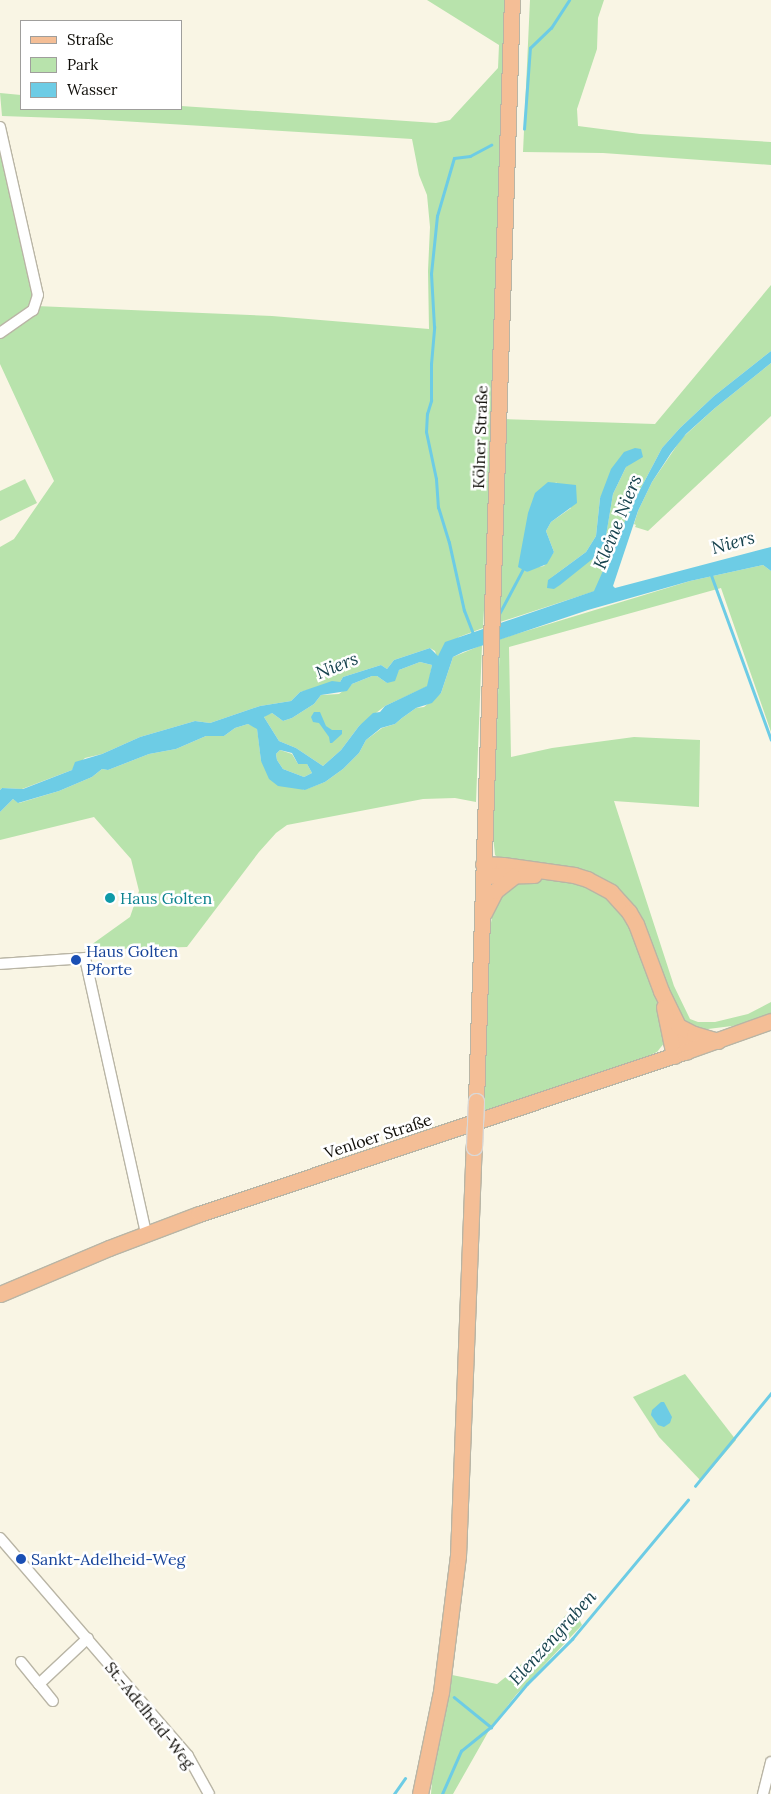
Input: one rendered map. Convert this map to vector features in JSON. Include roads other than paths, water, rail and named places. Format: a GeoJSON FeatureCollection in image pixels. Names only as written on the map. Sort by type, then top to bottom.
{"type":"FeatureCollection","features":[{"type":"Feature","properties":{"kind":"main road","name":"Kölner Straße"},"geometry":{"type":"LineString","coordinates":[[420,1794],[441,1692],[458,1556],[476,1101],[512,0]]}},
{"type":"Feature","properties":{"kind":"main road"},"geometry":{"type":"LineString","coordinates":[[483,870],[513,877],[561,873]]}},
{"type":"Feature","properties":{"kind":"main road"},"geometry":{"type":"LineString","coordinates":[[483,870],[561,873],[587,879],[611,892],[621,902],[636,924],[661,991],[680,1054]]}},
{"type":"Feature","properties":{"kind":"main road"},"geometry":{"type":"LineString","coordinates":[[482,919],[495,891],[513,877]]}},
{"type":"Feature","properties":{"kind":"main road"},"geometry":{"type":"LineString","coordinates":[[661,991],[678,1026],[680,1054]]}},
{"type":"Feature","properties":{"kind":"main road","name":"Venloer Straße"},"geometry":{"type":"LineString","coordinates":[[0,1294],[146,1234],[272,1189],[680,1054],[771,1021]]}},
{"type":"Feature","properties":{"kind":"main road"},"geometry":{"type":"LineString","coordinates":[[678,1026],[694,1034],[718,1041]]}},
{"type":"Feature","properties":{"kind":"street"},"geometry":{"type":"LineString","coordinates":[[0,127],[38,295],[33,310],[0,333]]}},
{"type":"Feature","properties":{"kind":"street"},"geometry":{"type":"LineString","coordinates":[[0,964],[85,958],[146,1234]]}},
{"type":"Feature","properties":{"kind":"street","name":"St.-Adelheid-Weg"},"geometry":{"type":"LineString","coordinates":[[0,1538],[88,1638],[120,1680],[188,1756],[209,1794]]}},
{"type":"Feature","properties":{"kind":"street"},"geometry":{"type":"LineString","coordinates":[[39,1684],[88,1638]]}},
{"type":"Feature","properties":{"kind":"street"},"geometry":{"type":"LineString","coordinates":[[21,1662],[53,1701]]}},
{"type":"Feature","properties":{"kind":"street"},"geometry":{"type":"LineString","coordinates":[[763,1794],[771,1762]]}},
{"type":"Feature","properties":{"kind":"water"},"geometry":{"type":"Polygon","coordinates":[[[771,351],[771,363],[686,434],[671,453],[652,482],[638,511],[613,586],[615,588],[771,547],[771,571],[763,565],[690,581],[588,610],[463,652],[453,657],[441,693],[432,703],[416,708],[395,724],[381,728],[366,740],[359,753],[343,769],[325,782],[305,790],[278,786],[269,779],[261,761],[257,729],[248,724],[235,728],[224,736],[206,736],[176,749],[149,754],[108,770],[102,769],[92,777],[59,791],[18,803],[13,799],[0,812],[0,790],[2,788],[23,789],[72,770],[75,762],[102,754],[140,737],[195,721],[210,723],[260,706],[291,701],[300,692],[332,681],[340,682],[343,677],[381,665],[387,669],[394,660],[430,648],[438,656],[445,642],[594,591],[633,503],[662,448],[714,396],[771,351]],[[420,662],[399,670],[395,681],[387,683],[377,676],[372,676],[352,684],[347,691],[321,695],[314,704],[292,718],[283,721],[272,713],[264,717],[279,741],[296,748],[323,766],[341,750],[359,726],[373,713],[380,712],[385,706],[427,686],[432,665],[420,662]],[[280,750],[276,754],[277,760],[283,769],[304,777],[312,773],[307,764],[298,764],[292,753],[280,750]]]}},
{"type":"Feature","properties":{"kind":"water"},"geometry":{"type":"Polygon","coordinates":[[[635,448],[641,449],[643,457],[626,467],[613,494],[605,542],[595,557],[560,585],[554,589],[547,588],[548,580],[586,552],[596,536],[600,498],[611,469],[624,452],[635,448]]]}},
{"type":"Feature","properties":{"kind":"water"},"geometry":{"type":"Polygon","coordinates":[[[548,482],[576,485],[577,503],[551,522],[546,531],[554,552],[547,564],[527,572],[518,567],[528,513],[535,493],[548,482]]]}},
{"type":"Feature","properties":{"kind":"water"},"geometry":{"type":"Polygon","coordinates":[[[314,712],[320,712],[326,726],[332,730],[342,730],[342,734],[332,743],[330,743],[329,737],[319,723],[313,722],[311,717],[314,712]]]}},
{"type":"Feature","properties":{"kind":"water"},"geometry":{"type":"Polygon","coordinates":[[[661,1402],[664,1402],[672,1417],[670,1423],[664,1427],[658,1425],[651,1415],[652,1410],[661,1402]]]}},
{"type":"Feature","properties":{"kind":"waterway"},"geometry":{"type":"LineString","coordinates":[[524,129],[530,48],[551,28],[569,0]]}},
{"type":"Feature","properties":{"kind":"waterway"},"geometry":{"type":"LineString","coordinates":[[473,634],[464,611],[449,543],[438,508],[436,479],[426,432],[427,414],[431,401],[434,327],[431,274],[437,216],[454,158],[470,156],[491,145]]}},
{"type":"Feature","properties":{"kind":"waterway"},"geometry":{"type":"LineString","coordinates":[[498,616],[523,569]]}},
{"type":"Feature","properties":{"kind":"waterway"},"geometry":{"type":"LineString","coordinates":[[711,574],[771,739]]}},
{"type":"Feature","properties":{"kind":"waterway","name":"Elenzengraben"},"geometry":{"type":"LineString","coordinates":[[695,1486],[771,1393]]}},
{"type":"Feature","properties":{"kind":"waterway","name":"Elenzengraben"},"geometry":{"type":"LineString","coordinates":[[442,1794],[461,1751],[491,1727],[527,1684],[572,1639],[688,1500]]}},
{"type":"Feature","properties":{"kind":"waterway"},"geometry":{"type":"LineString","coordinates":[[454,1697],[491,1727]]}},
{"type":"Feature","properties":{"kind":"waterway","name":"Elenzengraben"},"geometry":{"type":"LineString","coordinates":[[394,1794],[405,1778]]}},
{"type":"Feature","properties":{"kind":"place","name":"Haus Golten"},"geometry":{"type":"Point","coordinates":[110,898]}},
{"type":"Feature","properties":{"kind":"place","name":"Haus Golten Pforte"},"geometry":{"type":"Point","coordinates":[76,960]}},
{"type":"Feature","properties":{"kind":"place","name":"Sankt-Adelheid-Weg"},"geometry":{"type":"Point","coordinates":[21,1559]}},
{"type":"Feature","properties":{"kind":"water label","name":"Kleine Niers"},"geometry":{"type":"Point","coordinates":[618,522]}},
{"type":"Feature","properties":{"kind":"water label","name":"Niers"},"geometry":{"type":"Point","coordinates":[733,543]}},
{"type":"Feature","properties":{"kind":"water label","name":"Niers"},"geometry":{"type":"Point","coordinates":[337,666]}}]}
